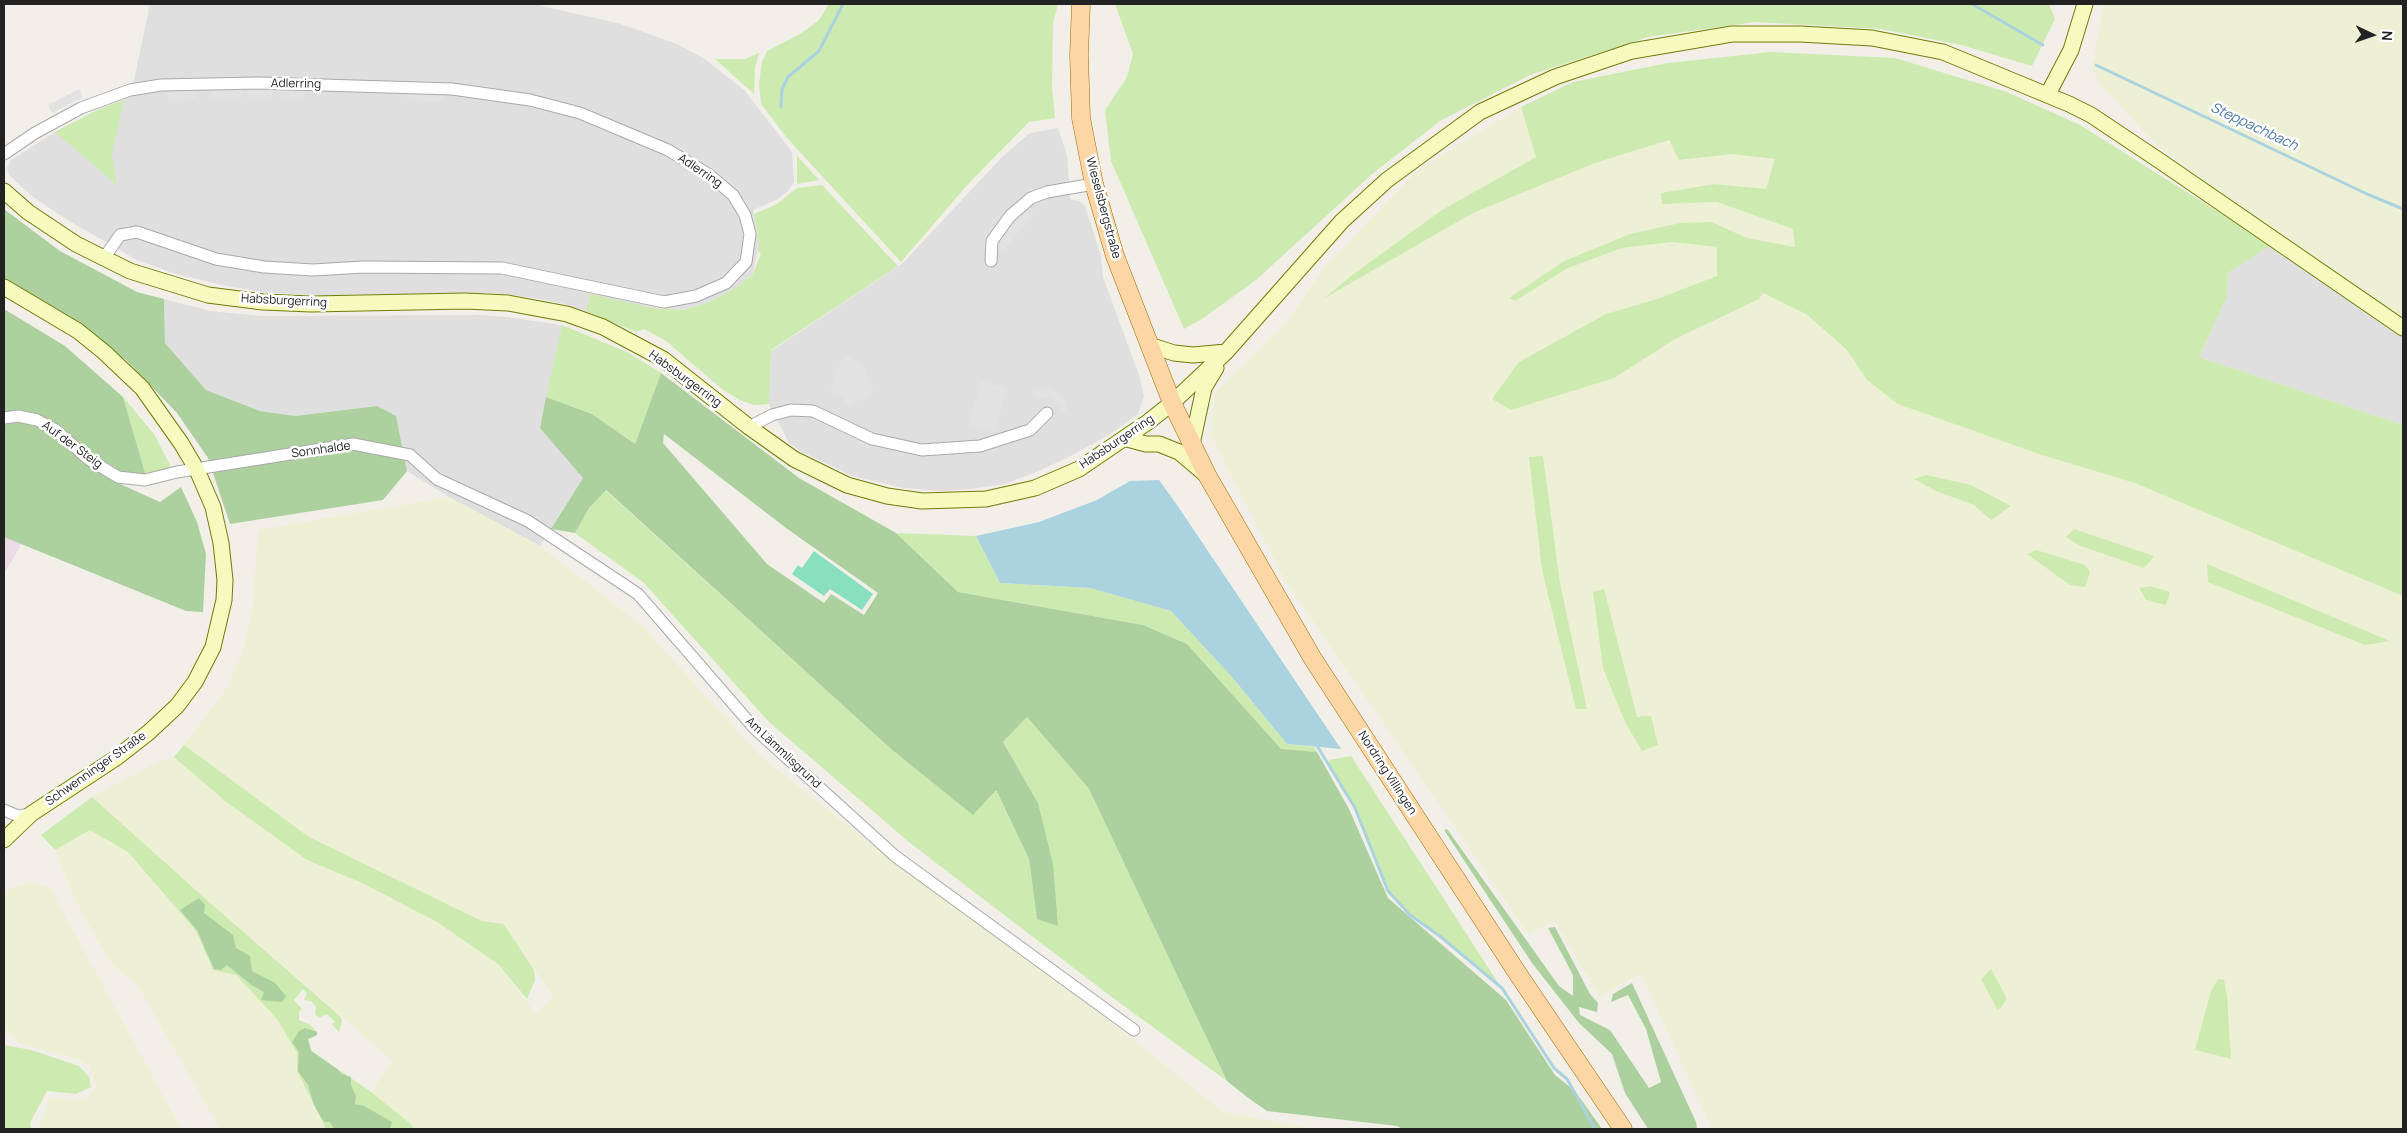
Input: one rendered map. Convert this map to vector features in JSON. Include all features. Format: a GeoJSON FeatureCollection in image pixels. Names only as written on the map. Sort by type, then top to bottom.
{"type":"FeatureCollection","features":[{"type":"Feature","properties":{"kind":"main road","name":"Wieselsbergstraße"},"geometry":{"type":"LineString","coordinates":[[1081,4],[1079,55],[1081,118],[1094,184],[1115,256],[1172,403]]}},
{"type":"Feature","properties":{"kind":"main road","name":"Nordring Villingen"},"geometry":{"type":"LineString","coordinates":[[1172,403],[1207,475],[1323,675],[1512,966],[1623,1129]]}},
{"type":"Feature","properties":{"kind":"street"},"geometry":{"type":"LineString","coordinates":[[2048,94],[2070,50],[2085,4]]}},
{"type":"Feature","properties":{"kind":"street"},"geometry":{"type":"LineString","coordinates":[[1192,444],[1204,388],[1226,352],[1342,222],[1387,180],[1437,142],[1480,112],[1555,76],[1632,50],[1732,34],[1800,34],[1872,38],[1943,52],[2048,94],[2091,115],[2403,328]]}},
{"type":"Feature","properties":{"kind":"street","name":"Adlerring"},"geometry":{"type":"LineString","coordinates":[[4,154],[35,133],[81,108],[130,90],[161,85],[258,83],[452,89],[530,100],[580,113],[668,150],[708,174],[733,195],[745,214],[750,234],[746,262],[726,283],[696,296],[664,302],[502,268],[363,267],[313,270],[264,267],[216,260],[136,232],[120,235],[104,258]]}},
{"type":"Feature","properties":{"kind":"street"},"geometry":{"type":"LineString","coordinates":[[991,261],[992,240],[1010,216],[1031,198],[1047,192],[1094,184]]}},
{"type":"Feature","properties":{"kind":"street","name":"Habsburgerring"},"geometry":{"type":"LineString","coordinates":[[4,191],[28,212],[76,244],[130,271],[208,295],[263,302],[311,304],[465,301],[508,303],[567,314],[603,327],[663,359],[749,426],[794,458],[846,485],[887,496],[922,501],[986,499],[1035,488],[1080,469],[1127,439],[1172,403],[1226,352]]}},
{"type":"Feature","properties":{"kind":"street","name":"Schwenninger Straße"},"geometry":{"type":"LineString","coordinates":[[4,287],[78,331],[104,352],[142,388],[181,443],[197,470],[213,507],[224,563],[224,600],[213,647],[195,682],[177,706],[148,733],[116,758],[32,814],[4,840]]}},
{"type":"Feature","properties":{"kind":"street"},"geometry":{"type":"LineString","coordinates":[[1149,345],[1174,353],[1193,355],[1226,352]]}},
{"type":"Feature","properties":{"kind":"street"},"geometry":{"type":"LineString","coordinates":[[749,426],[772,415],[791,410],[813,411],[872,439],[922,450],[980,446],[1030,430],[1047,413]]}},
{"type":"Feature","properties":{"kind":"street","name":"Auf der Steig"},"geometry":{"type":"LineString","coordinates":[[4,418],[18,416],[37,420],[56,430],[87,458],[118,477],[145,480],[177,472],[197,470]]}},
{"type":"Feature","properties":{"kind":"street"},"geometry":{"type":"LineString","coordinates":[[1127,439],[1146,444],[1159,444],[1179,452],[1207,475]]}},
{"type":"Feature","properties":{"kind":"street","name":"Sonnhalde"},"geometry":{"type":"LineString","coordinates":[[197,470],[353,444],[410,455],[437,478]]}},
{"type":"Feature","properties":{"kind":"street","name":"Am Lämmlisgrund"},"geometry":{"type":"LineString","coordinates":[[437,478],[528,521],[638,594],[755,729],[895,856],[1134,1030]]}},
{"type":"Feature","properties":{"kind":"street"},"geometry":{"type":"LineString","coordinates":[[4,810],[18,816],[32,814]]}},
{"type":"Feature","properties":{"kind":"shaded area"},"geometry":{"type":"Polygon","coordinates":[[[150,4],[533,4],[618,23],[677,44],[705,59],[745,91],[792,152],[794,182],[788,191],[778,199],[753,210],[759,243],[753,274],[734,289],[709,302],[683,310],[653,308],[633,304],[615,321],[564,304],[496,293],[318,295],[268,293],[221,285],[173,273],[137,260],[66,219],[33,197],[9,175],[7,168],[11,160],[55,132],[99,109],[124,100],[134,80],[150,4]]]}},
{"type":"Feature","properties":{"kind":"shaded area"},"geometry":{"type":"Polygon","coordinates":[[[79,89],[83,97],[52,113],[48,105],[79,89]]]}},
{"type":"Feature","properties":{"kind":"shaded area"},"geometry":{"type":"Polygon","coordinates":[[[197,89],[197,98],[169,100],[168,90],[197,89]]]}},
{"type":"Feature","properties":{"kind":"shaded area"},"geometry":{"type":"Polygon","coordinates":[[[211,89],[241,89],[241,98],[211,98],[211,89]]]}},
{"type":"Feature","properties":{"kind":"shaded area"},"geometry":{"type":"Polygon","coordinates":[[[248,89],[272,89],[272,97],[248,97],[248,89]]]}},
{"type":"Feature","properties":{"kind":"shaded area"},"geometry":{"type":"Polygon","coordinates":[[[281,89],[306,90],[305,97],[280,97],[281,89]]]}},
{"type":"Feature","properties":{"kind":"shaded area"},"geometry":{"type":"Polygon","coordinates":[[[407,93],[445,95],[444,102],[407,100],[407,93]]]}},
{"type":"Feature","properties":{"kind":"shaded area"},"geometry":{"type":"Polygon","coordinates":[[[1058,128],[1067,155],[1070,199],[1079,201],[1085,206],[1101,256],[1103,277],[1140,378],[1144,396],[1138,414],[1110,434],[1069,457],[1032,474],[1004,484],[972,489],[943,491],[903,488],[853,476],[802,452],[789,443],[769,404],[771,351],[903,263],[1002,157],[1030,133],[1058,128]]]}},
{"type":"Feature","properties":{"kind":"shaded area"},"geometry":{"type":"Polygon","coordinates":[[[1022,211],[1034,214],[1003,252],[996,245],[1022,211]]]}},
{"type":"Feature","properties":{"kind":"shaded area"},"geometry":{"type":"Polygon","coordinates":[[[2271,245],[2403,338],[2403,425],[2199,357],[2227,297],[2228,273],[2271,245]]]}},
{"type":"Feature","properties":{"kind":"shaded area"},"geometry":{"type":"Polygon","coordinates":[[[164,299],[210,311],[262,316],[480,315],[562,325],[540,427],[583,478],[540,546],[449,497],[407,471],[396,417],[377,406],[295,416],[260,411],[206,390],[165,343],[164,299]]]}},
{"type":"Feature","properties":{"kind":"shaded area"},"geometry":{"type":"Polygon","coordinates":[[[846,354],[862,364],[874,392],[849,406],[840,395],[830,391],[837,368],[846,354]]]}},
{"type":"Feature","properties":{"kind":"shaded area"},"geometry":{"type":"Polygon","coordinates":[[[981,381],[1007,389],[994,433],[969,425],[981,381]]]}},
{"type":"Feature","properties":{"kind":"shaded area"},"geometry":{"type":"Polygon","coordinates":[[[1049,388],[1059,393],[1065,401],[1067,412],[1060,412],[1059,404],[1052,397],[1035,398],[1031,391],[1049,388]]]}},
{"type":"Feature","properties":{"kind":"shaded area"},"geometry":{"type":"Polygon","coordinates":[[[4,537],[22,543],[4,574],[4,537]]]}},
{"type":"Feature","properties":{"kind":"green space"},"geometry":{"type":"Polygon","coordinates":[[[829,4],[1058,4],[1053,23],[1052,87],[1055,118],[1029,122],[969,183],[901,262],[787,138],[761,104],[759,83],[762,62],[767,51],[802,33],[819,20],[829,4]]]}},
{"type":"Feature","properties":{"kind":"green space"},"geometry":{"type":"Polygon","coordinates":[[[1115,4],[2049,4],[2055,19],[2032,66],[1961,45],[1881,29],[1755,22],[1648,37],[1530,75],[1440,121],[1371,175],[1256,280],[1202,319],[1184,329],[1111,161],[1105,110],[1127,77],[1133,54],[1115,4]]]}},
{"type":"Feature","properties":{"kind":"green space"},"geometry":{"type":"Polygon","coordinates":[[[2104,4],[2403,4],[2403,322],[2184,170],[2182,164],[2157,145],[2101,86],[2092,68],[2104,4]]]}},
{"type":"Feature","properties":{"kind":"green space"},"geometry":{"type":"Polygon","coordinates":[[[1771,52],[1895,58],[2007,92],[2080,125],[2271,245],[2228,273],[2227,297],[2199,357],[2403,425],[2403,596],[2135,483],[2042,455],[1898,404],[1867,380],[1846,349],[1806,314],[1763,293],[1759,299],[1675,339],[1614,378],[1511,410],[1492,399],[1519,362],[1606,314],[1657,299],[1717,276],[1717,247],[1672,242],[1622,248],[1568,268],[1515,301],[1509,298],[1564,261],[1630,234],[1680,223],[1712,222],[1747,238],[1795,247],[1793,229],[1717,202],[1662,204],[1661,193],[1714,184],[1766,189],[1775,159],[1732,154],[1679,160],[1669,140],[1595,163],[1473,213],[1323,299],[1356,272],[1442,210],[1536,157],[1521,107],[1573,82],[1668,63],[1771,52]]]}},
{"type":"Feature","properties":{"kind":"green space"},"geometry":{"type":"Polygon","coordinates":[[[759,53],[755,68],[754,94],[715,59],[745,59],[759,53]]]}},
{"type":"Feature","properties":{"kind":"green space"},"geometry":{"type":"Polygon","coordinates":[[[124,100],[112,154],[117,185],[55,132],[99,109],[124,100]]]}},
{"type":"Feature","properties":{"kind":"green space"},"geometry":{"type":"Polygon","coordinates":[[[1521,107],[1537,156],[1442,210],[1326,296],[1473,213],[1595,163],[1669,140],[1679,160],[1732,154],[1775,159],[1766,189],[1714,184],[1661,193],[1663,204],[1717,202],[1794,229],[1795,247],[1747,238],[1712,222],[1680,223],[1630,234],[1564,261],[1510,298],[1515,301],[1568,268],[1622,248],[1672,242],[1717,247],[1717,277],[1657,299],[1606,314],[1675,339],[1759,299],[1763,293],[1806,314],[1846,349],[1867,380],[2073,463],[2135,483],[2195,507],[2403,596],[2403,1129],[1712,1129],[1641,973],[1600,997],[1554,920],[1529,935],[1285,580],[1211,435],[1214,394],[1288,321],[1327,264],[1419,169],[1521,107]]]}},
{"type":"Feature","properties":{"kind":"green space"},"geometry":{"type":"Polygon","coordinates":[[[797,156],[819,180],[797,184],[797,156]]]}},
{"type":"Feature","properties":{"kind":"green space"},"geometry":{"type":"Polygon","coordinates":[[[822,185],[898,266],[771,350],[769,404],[754,405],[740,400],[723,390],[666,341],[644,329],[636,332],[586,311],[590,294],[653,308],[683,310],[709,302],[734,289],[753,274],[761,253],[758,252],[759,243],[754,214],[777,204],[797,188],[822,185]]]}},
{"type":"Feature","properties":{"kind":"green space"},"geometry":{"type":"Polygon","coordinates":[[[4,209],[60,251],[137,292],[164,299],[165,343],[206,390],[260,411],[295,416],[377,406],[396,416],[407,471],[383,500],[230,524],[208,458],[177,413],[126,360],[59,312],[4,283],[4,209]]]}},
{"type":"Feature","properties":{"kind":"green space"},"geometry":{"type":"Polygon","coordinates":[[[4,309],[65,346],[123,397],[146,476],[122,474],[118,483],[160,502],[181,487],[197,522],[206,554],[203,612],[186,611],[4,537],[4,309]]]}},
{"type":"Feature","properties":{"kind":"green space"},"geometry":{"type":"Polygon","coordinates":[[[562,325],[627,352],[661,373],[635,444],[592,414],[546,397],[562,325]]]}},
{"type":"Feature","properties":{"kind":"green space"},"geometry":{"type":"Polygon","coordinates":[[[661,373],[799,478],[896,533],[958,592],[1143,625],[1187,644],[1281,749],[1317,752],[1349,809],[1388,898],[1506,1000],[1555,1075],[1575,1091],[1602,1129],[1403,1129],[1397,1126],[1267,1111],[1247,1097],[1227,1081],[1089,789],[1027,717],[1003,742],[1038,803],[1053,864],[1058,926],[1037,919],[1029,859],[996,790],[973,815],[891,749],[606,490],[589,508],[575,533],[551,529],[583,478],[540,428],[546,397],[592,414],[635,444],[661,373]],[[664,434],[663,443],[767,564],[824,603],[831,594],[864,615],[878,593],[786,528],[664,434]]]}},
{"type":"Feature","properties":{"kind":"green space"},"geometry":{"type":"Polygon","coordinates":[[[123,397],[154,434],[172,469],[146,476],[123,397]]]}},
{"type":"Feature","properties":{"kind":"green space"},"geometry":{"type":"Polygon","coordinates":[[[1543,456],[1560,583],[1587,709],[1576,709],[1542,570],[1529,457],[1543,456]]]}},
{"type":"Feature","properties":{"kind":"green space"},"geometry":{"type":"Polygon","coordinates":[[[1926,475],[1971,485],[2011,506],[1991,520],[1974,505],[1936,491],[1914,479],[1926,475]]]}},
{"type":"Feature","properties":{"kind":"green space"},"geometry":{"type":"Polygon","coordinates":[[[605,490],[891,749],[973,814],[995,789],[1029,859],[1037,918],[1038,803],[1003,742],[1027,717],[1089,789],[1227,1081],[1113,998],[910,843],[769,722],[644,583],[575,533],[589,508],[605,490]]]}},
{"type":"Feature","properties":{"kind":"green space"},"geometry":{"type":"Polygon","coordinates":[[[449,497],[540,546],[641,625],[761,757],[894,862],[1120,1029],[1223,1112],[1315,1129],[414,1129],[411,1124],[371,1092],[393,1061],[208,901],[92,797],[157,762],[174,757],[225,801],[307,860],[362,883],[437,922],[498,964],[536,1014],[553,996],[504,924],[482,921],[309,837],[184,745],[227,688],[244,648],[253,604],[258,530],[449,497]]]}},
{"type":"Feature","properties":{"kind":"green space"},"geometry":{"type":"Polygon","coordinates":[[[2074,529],[2154,556],[2144,568],[2078,545],[2066,537],[2074,529]]]}},
{"type":"Feature","properties":{"kind":"green space"},"geometry":{"type":"Polygon","coordinates":[[[896,533],[976,536],[1000,583],[1090,588],[1171,611],[1232,677],[1287,744],[1314,747],[1317,752],[1281,750],[1187,644],[1143,625],[958,592],[896,533]]]}},
{"type":"Feature","properties":{"kind":"green space"},"geometry":{"type":"Polygon","coordinates":[[[2036,550],[2085,565],[2090,572],[2085,587],[2070,585],[2027,554],[2036,550]]]}},
{"type":"Feature","properties":{"kind":"green space"},"geometry":{"type":"Polygon","coordinates":[[[814,551],[873,594],[862,610],[830,589],[824,596],[792,574],[798,565],[802,568],[814,551]]]}},
{"type":"Feature","properties":{"kind":"green space"},"geometry":{"type":"Polygon","coordinates":[[[2207,564],[2390,641],[2365,645],[2208,582],[2207,564]]]}},
{"type":"Feature","properties":{"kind":"green space"},"geometry":{"type":"Polygon","coordinates":[[[2150,586],[2170,592],[2166,605],[2146,600],[2139,588],[2150,586]]]}},
{"type":"Feature","properties":{"kind":"green space"},"geometry":{"type":"Polygon","coordinates":[[[1604,589],[1637,717],[1651,716],[1658,745],[1642,751],[1625,722],[1603,668],[1593,592],[1604,589]]]}},
{"type":"Feature","properties":{"kind":"green space"},"geometry":{"type":"Polygon","coordinates":[[[184,745],[309,837],[482,921],[504,924],[534,970],[535,980],[527,999],[498,964],[437,922],[362,883],[307,860],[225,801],[174,757],[184,745]]]}},
{"type":"Feature","properties":{"kind":"green space"},"geometry":{"type":"Polygon","coordinates":[[[1351,756],[1502,989],[1441,937],[1410,915],[1388,891],[1355,808],[1329,766],[1329,760],[1351,756]]]}},
{"type":"Feature","properties":{"kind":"green space"},"geometry":{"type":"Polygon","coordinates":[[[92,797],[341,1017],[342,1021],[339,1032],[332,1024],[335,1022],[327,1014],[319,1018],[315,1014],[316,1007],[311,1001],[304,1000],[307,993],[303,989],[294,1000],[302,1009],[299,1012],[299,1020],[309,1024],[317,1032],[317,1035],[308,1039],[312,1051],[371,1092],[411,1124],[414,1129],[326,1129],[297,1071],[297,1053],[277,1019],[236,975],[213,970],[196,931],[128,852],[90,830],[55,850],[41,835],[92,797]]]}},
{"type":"Feature","properties":{"kind":"green space"},"geometry":{"type":"Polygon","coordinates":[[[90,829],[128,852],[196,931],[213,970],[236,975],[277,1019],[297,1053],[297,1071],[326,1129],[220,1129],[138,986],[111,963],[79,907],[55,850],[90,829]]]}},
{"type":"Feature","properties":{"kind":"green space"},"geometry":{"type":"Polygon","coordinates":[[[1447,829],[1559,986],[1573,996],[1573,975],[1548,928],[1555,927],[1590,994],[1598,1003],[1597,1012],[1579,1007],[1580,1015],[1610,1030],[1649,1088],[1661,1082],[1646,1029],[1628,995],[1611,1002],[1613,994],[1632,983],[1696,1122],[1697,1129],[1648,1129],[1625,1093],[1612,1054],[1579,1023],[1532,963],[1444,830],[1447,829]]]}},
{"type":"Feature","properties":{"kind":"green space"},"geometry":{"type":"Polygon","coordinates":[[[32,882],[50,888],[181,1129],[39,1129],[50,1098],[69,1100],[87,1098],[96,1087],[90,1066],[77,1059],[19,1043],[4,1027],[4,899],[9,889],[32,882]]]}},
{"type":"Feature","properties":{"kind":"green space"},"geometry":{"type":"Polygon","coordinates":[[[199,898],[205,905],[204,913],[233,935],[236,948],[250,956],[252,971],[275,983],[286,996],[282,1002],[261,1000],[264,992],[253,986],[227,965],[221,970],[214,969],[197,930],[180,910],[199,898]]]}},
{"type":"Feature","properties":{"kind":"green space"},"geometry":{"type":"Polygon","coordinates":[[[1991,969],[2007,999],[1998,1011],[1981,979],[1991,969]]]}},
{"type":"Feature","properties":{"kind":"green space"},"geometry":{"type":"Polygon","coordinates":[[[2218,979],[2224,980],[2227,996],[2231,1059],[2195,1050],[2211,991],[2218,979]]]}},
{"type":"Feature","properties":{"kind":"green space"},"geometry":{"type":"Polygon","coordinates":[[[305,1028],[317,1032],[317,1035],[308,1039],[311,1051],[342,1074],[351,1077],[351,1085],[356,1096],[355,1104],[364,1106],[392,1122],[390,1129],[334,1129],[330,1122],[324,1122],[314,1105],[308,1085],[298,1071],[299,1052],[292,1042],[299,1031],[305,1028]]]}},
{"type":"Feature","properties":{"kind":"green space"},"geometry":{"type":"Polygon","coordinates":[[[4,1045],[31,1050],[79,1066],[89,1077],[91,1087],[76,1094],[47,1091],[30,1123],[31,1129],[4,1129],[4,1045]]]}},
{"type":"Feature","properties":{"kind":"water"},"geometry":{"type":"Polygon","coordinates":[[[1159,480],[1341,749],[1287,744],[1232,677],[1171,611],[1090,588],[1000,583],[976,536],[1039,522],[1097,500],[1130,481],[1159,480]]]}},
{"type":"Feature","properties":{"kind":"waterway"},"geometry":{"type":"LineString","coordinates":[[781,107],[782,89],[788,77],[819,51],[843,4]]}},
{"type":"Feature","properties":{"kind":"waterway","name":"Steppachbach"},"geometry":{"type":"LineString","coordinates":[[1972,4],[2043,45]]}},
{"type":"Feature","properties":{"kind":"waterway","name":"Steppachbach"},"geometry":{"type":"LineString","coordinates":[[2096,65],[2367,194],[2403,209]]}},
{"type":"Feature","properties":{"kind":"waterway"},"geometry":{"type":"LineString","coordinates":[[1316,744],[1355,808],[1388,891],[1410,915],[1441,937],[1502,988],[1554,1068],[1567,1079],[1595,1129]]}}]}
